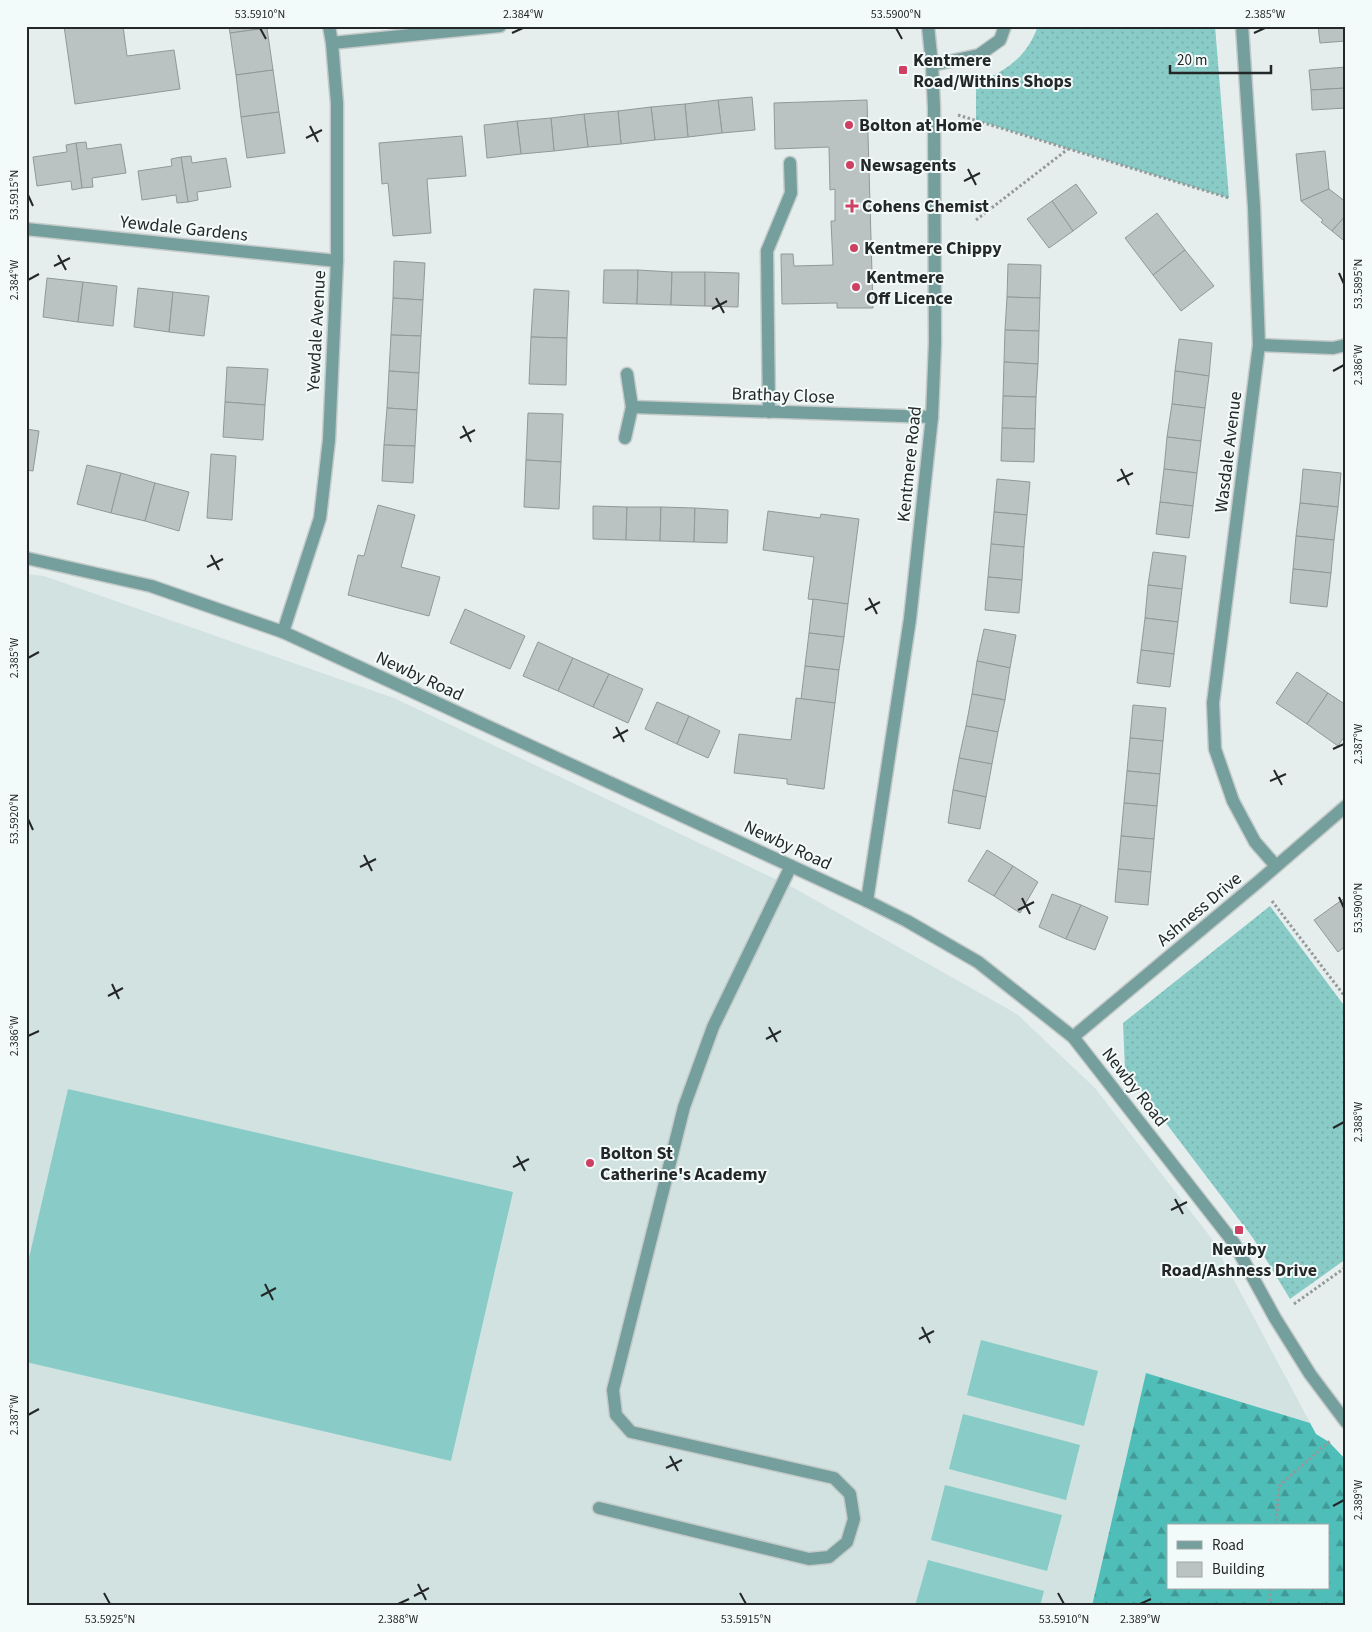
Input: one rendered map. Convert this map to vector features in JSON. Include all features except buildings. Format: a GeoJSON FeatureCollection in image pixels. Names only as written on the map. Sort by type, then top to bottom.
{"type":"FeatureCollection","features":[{"type":"Feature","properties":{"kind":"street","name":"Yewdale Avenue"},"geometry":{"type":"LineString","coordinates":[[283,632],[320,518],[329,440],[337,261],[337,103],[329,26]]}},
{"type":"Feature","properties":{"kind":"street"},"geometry":{"type":"LineString","coordinates":[[332,43],[500,26]]}},
{"type":"Feature","properties":{"kind":"street","name":"Kentmere Road"},"geometry":{"type":"LineString","coordinates":[[868,901],[910,619],[932,418],[935,342],[934,108],[928,26]]}},
{"type":"Feature","properties":{"kind":"street"},"geometry":{"type":"LineString","coordinates":[[932,65],[979,55],[1000,40],[1005,26]]}},
{"type":"Feature","properties":{"kind":"street","name":"Wasdale Avenue"},"geometry":{"type":"LineString","coordinates":[[1242,26],[1254,207],[1259,345],[1214,703],[1214,731],[1215,749],[1233,801],[1255,842],[1276,866]]}},
{"type":"Feature","properties":{"kind":"street"},"geometry":{"type":"LineString","coordinates":[[769,412],[767,251],[791,193],[790,163]]}},
{"type":"Feature","properties":{"kind":"street","name":"Yewdale Gardens"},"geometry":{"type":"LineString","coordinates":[[26,229],[337,261]]}},
{"type":"Feature","properties":{"kind":"street"},"geometry":{"type":"LineString","coordinates":[[1259,345],[1333,348],[1346,345]]}},
{"type":"Feature","properties":{"kind":"street"},"geometry":{"type":"LineString","coordinates":[[625,438],[632,407],[627,374]]}},
{"type":"Feature","properties":{"kind":"street","name":"Brathay Close"},"geometry":{"type":"LineString","coordinates":[[632,407],[932,418]]}},
{"type":"Feature","properties":{"kind":"street","name":"Newby Road"},"geometry":{"type":"LineString","coordinates":[[26,558],[151,586],[283,632],[868,901],[978,962],[1074,1037],[1234,1243],[1310,1374],[1346,1422]]}},
{"type":"Feature","properties":{"kind":"street","name":"Ashness Drive"},"geometry":{"type":"LineString","coordinates":[[1074,1037],[1346,806]]}},
{"type":"Feature","properties":{"kind":"street"},"geometry":{"type":"LineString","coordinates":[[600,1508],[809,1559],[829,1556],[848,1542],[854,1519],[850,1494],[834,1478],[631,1432],[616,1416],[613,1390],[684,1107],[713,1027],[791,866]]}},
{"type":"Feature","properties":{"kind":"path"},"geometry":{"type":"LineString","coordinates":[[934,108],[1229,198]]}},
{"type":"Feature","properties":{"kind":"path"},"geometry":{"type":"LineString","coordinates":[[976,220],[1068,149]]}},
{"type":"Feature","properties":{"kind":"path"},"geometry":{"type":"LineString","coordinates":[[1258,882],[1346,998]]}},
{"type":"Feature","properties":{"kind":"path"},"geometry":{"type":"LineString","coordinates":[[1276,1318],[1346,1267]]}},
{"type":"Feature","properties":{"kind":"path"},"geometry":{"type":"LineString","coordinates":[[1276,1524],[1279,1486],[1334,1438]]}},
{"type":"Feature","properties":{"kind":"path"},"geometry":{"type":"LineString","coordinates":[[1269,1606],[1271,1590]]}},
{"type":"Feature","properties":{"kind":"shaded area"},"geometry":{"type":"Polygon","coordinates":[[[1038,26],[1215,26],[1229,198],[976,120],[976,84],[997,74],[1014,62],[1027,47],[1038,26]]]}},
{"type":"Feature","properties":{"kind":"shaded area","name":"Bolton St Catherine's Academy"},"geometry":{"type":"Polygon","coordinates":[[[26,574],[44,576],[394,698],[794,888],[1017,1014],[1095,1088],[1212,1239],[1316,1434],[1171,1524],[1167,1524],[1167,1590],[1178,1590],[1258,1606],[26,1606],[26,574]]]}},
{"type":"Feature","properties":{"kind":"shaded area"},"geometry":{"type":"Polygon","coordinates":[[[1270,906],[1346,1008],[1346,1259],[1290,1299],[1253,1238],[1125,1069],[1123,1023],[1270,906]]]}},
{"type":"Feature","properties":{"kind":"shaded area"},"geometry":{"type":"Polygon","coordinates":[[[68,1089],[513,1192],[451,1461],[26,1362],[26,1271],[68,1089]]]}},
{"type":"Feature","properties":{"kind":"shaded area"},"geometry":{"type":"Polygon","coordinates":[[[981,1340],[1098,1371],[1084,1426],[967,1395],[981,1340]]]}},
{"type":"Feature","properties":{"kind":"shaded area"},"geometry":{"type":"Polygon","coordinates":[[[963,1414],[1080,1445],[1066,1500],[949,1469],[963,1414]]]}},
{"type":"Feature","properties":{"kind":"shaded area"},"geometry":{"type":"Polygon","coordinates":[[[945,1485],[1062,1515],[1047,1571],[931,1540],[945,1485]]]}},
{"type":"Feature","properties":{"kind":"shaded area"},"geometry":{"type":"Polygon","coordinates":[[[928,1560],[1044,1591],[1040,1606],[915,1606],[928,1560]]]}},
{"type":"Feature","properties":{"kind":"green space"},"geometry":{"type":"Polygon","coordinates":[[[1146,1373],[1310,1423],[1316,1434],[1329,1442],[1346,1460],[1346,1606],[1092,1606],[1146,1373]]]}},
{"type":"Feature","properties":{"kind":"place","name":"Kentmere Road/Withins Shops"},"geometry":{"type":"Point","coordinates":[903,70]}},
{"type":"Feature","properties":{"kind":"place","name":"Bolton at Home"},"geometry":{"type":"Point","coordinates":[849,125]}},
{"type":"Feature","properties":{"kind":"place","name":"Newsagents"},"geometry":{"type":"Point","coordinates":[850,165]}},
{"type":"Feature","properties":{"kind":"place","name":"Cohens Chemist"},"geometry":{"type":"Point","coordinates":[852,206]}},
{"type":"Feature","properties":{"kind":"place","name":"Kentmere Chippy"},"geometry":{"type":"Point","coordinates":[854,248]}},
{"type":"Feature","properties":{"kind":"place","name":"Kentmere Off Licence"},"geometry":{"type":"Point","coordinates":[856,287]}},
{"type":"Feature","properties":{"kind":"place","name":"Bolton St Catherine's Academy"},"geometry":{"type":"Point","coordinates":[590,1163]}},
{"type":"Feature","properties":{"kind":"place","name":"Newby Road/Ashness Drive"},"geometry":{"type":"Point","coordinates":[1239,1230]}}]}
